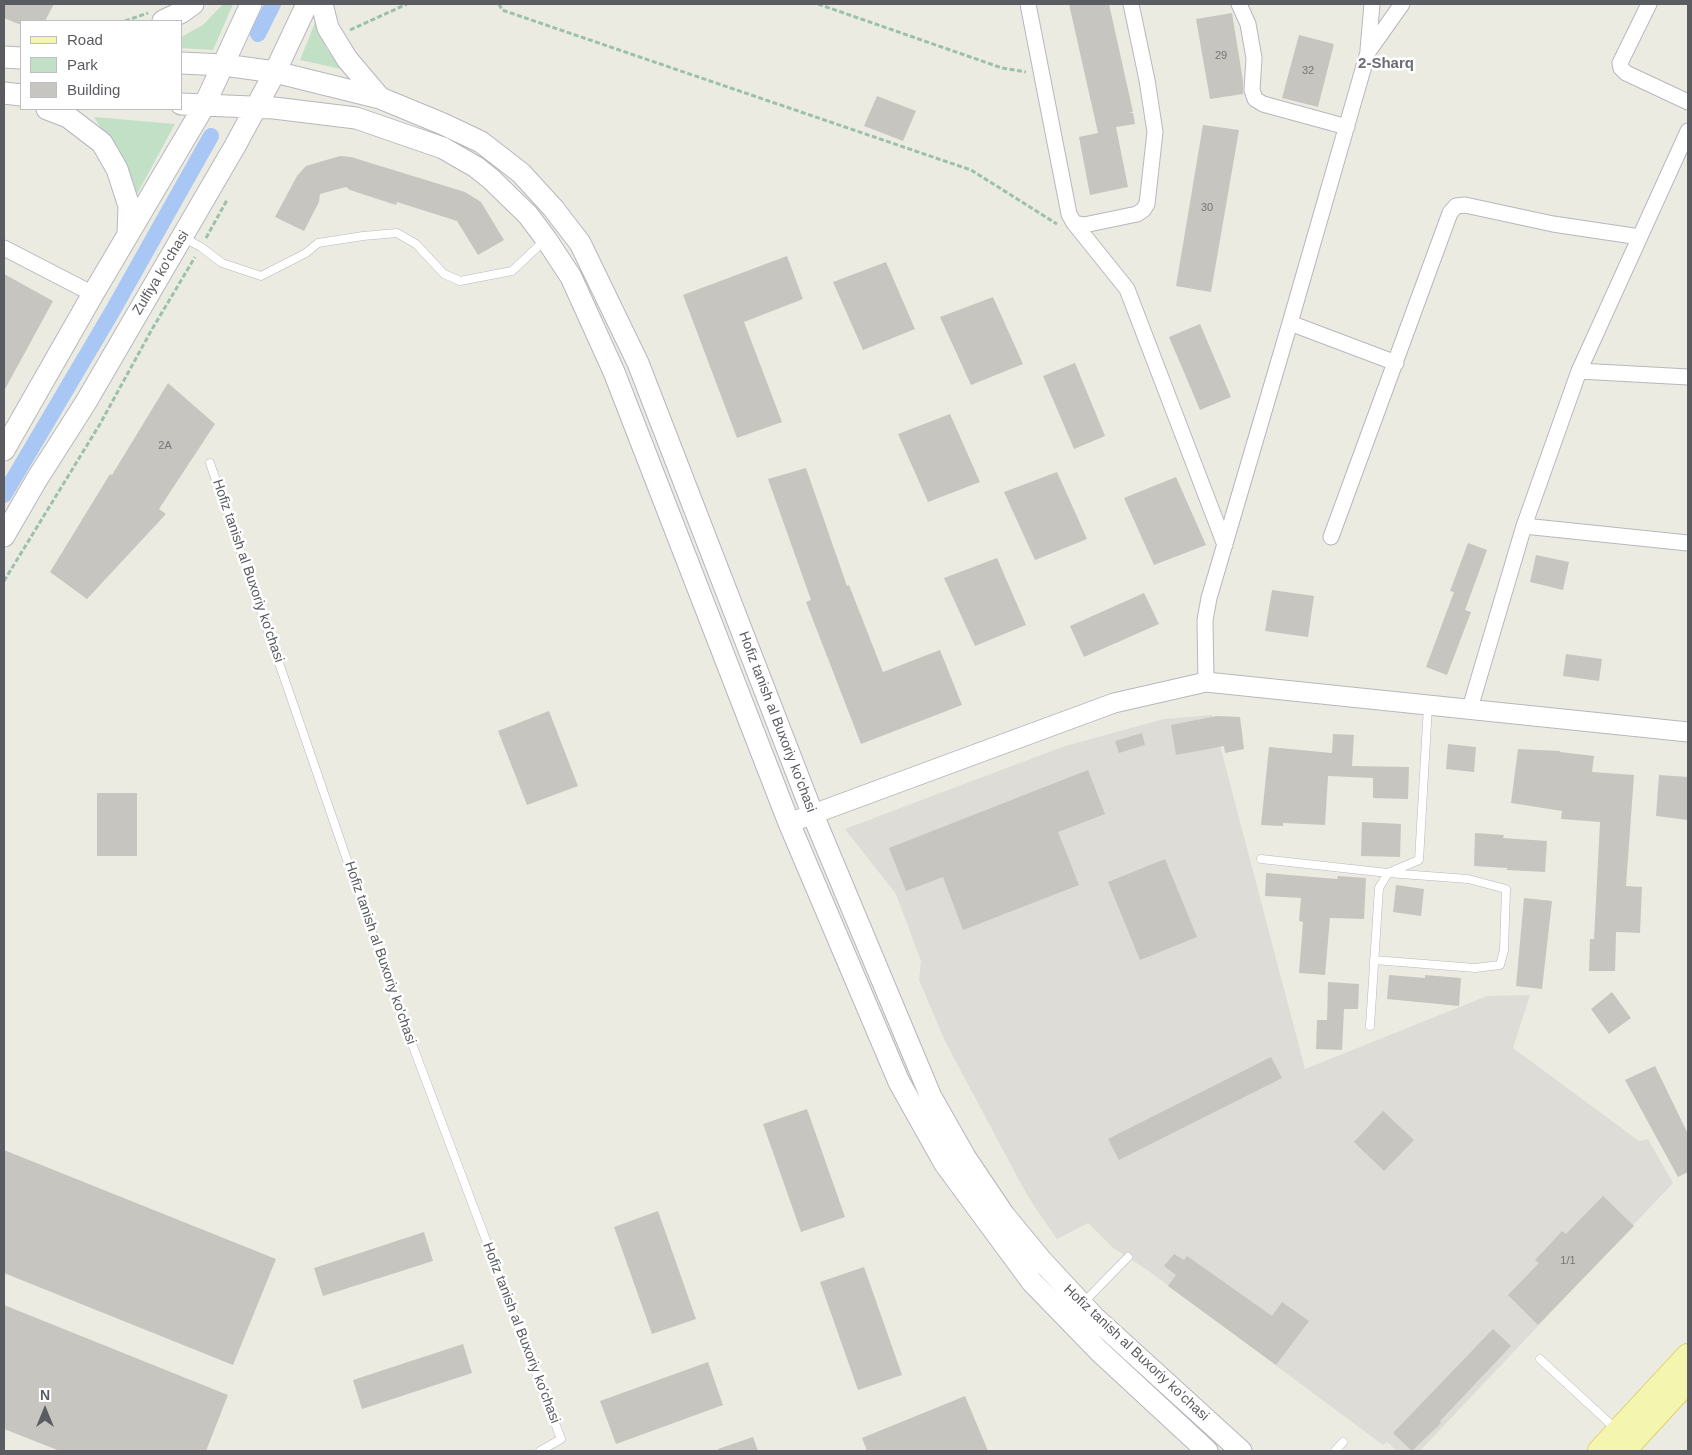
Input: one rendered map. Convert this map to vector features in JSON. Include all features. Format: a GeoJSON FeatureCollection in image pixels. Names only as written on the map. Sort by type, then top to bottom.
{"type":"FeatureCollection","features":[{"type":"Feature","properties":{"kind":"main road"},"geometry":{"type":"LineString","coordinates":[[165,20],[193,4]]}},
{"type":"Feature","properties":{"kind":"main road"},"geometry":{"type":"LineString","coordinates":[[4,450],[204,106],[251,4]]}},
{"type":"Feature","properties":{"kind":"main road","name":"Zulfiya ko'chasi"},"geometry":{"type":"LineString","coordinates":[[4,536],[37,479],[86,402],[182,238],[275,72],[307,4]]}},
{"type":"Feature","properties":{"kind":"main road"},"geometry":{"type":"LineString","coordinates":[[322,4],[328,28],[347,59],[380,98]]}},
{"type":"Feature","properties":{"kind":"main road"},"geometry":{"type":"LineString","coordinates":[[4,57],[20,58]]}},
{"type":"Feature","properties":{"kind":"main road","name":"Hofiz tanish al Buxoriy ko'chasi"},"geometry":{"type":"LineString","coordinates":[[182,63],[224,65],[275,72],[380,98],[444,124],[481,142],[520,173],[553,208],[580,243],[638,363],[813,815],[931,1097],[965,1157],[1004,1215],[1042,1261],[1081,1304],[1241,1451]]}},
{"type":"Feature","properties":{"kind":"main road","name":"Hofiz tanish al Buxoriy ko'chasi"},"geometry":{"type":"LineString","coordinates":[[182,104],[274,108],[356,118],[443,148],[476,167],[528,215],[571,277],[614,372],[789,823],[899,1082],[945,1164],[1032,1282],[1099,1351],[1207,1451]]}},
{"type":"Feature","properties":{"kind":"main road"},"geometry":{"type":"LineString","coordinates":[[49,110],[68,118],[102,143],[117,169],[129,206],[128,237]]}},
{"type":"Feature","properties":{"kind":"main road"},"geometry":{"type":"LineString","coordinates":[[1600,1451],[1621,1441],[1687,1364]]}},
{"type":"Feature","properties":{"kind":"street"},"geometry":{"type":"LineString","coordinates":[[1028,4],[1070,214],[1074,223],[1127,289],[1225,545]]}},
{"type":"Feature","properties":{"kind":"street"},"geometry":{"type":"LineString","coordinates":[[1074,223],[1084,225],[1136,214],[1143,210],[1147,204],[1155,132],[1147,80],[1131,4]]}},
{"type":"Feature","properties":{"kind":"street"},"geometry":{"type":"LineString","coordinates":[[1239,4],[1248,24],[1254,58],[1252,90],[1255,99],[1263,104],[1346,127]]}},
{"type":"Feature","properties":{"kind":"street"},"geometry":{"type":"LineString","coordinates":[[1206,682],[1205,620],[1209,598],[1368,52],[1372,4]]}},
{"type":"Feature","properties":{"kind":"street"},"geometry":{"type":"LineString","coordinates":[[1368,52],[1402,4]]}},
{"type":"Feature","properties":{"kind":"street"},"geometry":{"type":"LineString","coordinates":[[1649,4],[1620,62],[1621,68],[1688,102]]}},
{"type":"Feature","properties":{"kind":"street"},"geometry":{"type":"LineString","coordinates":[[1470,708],[1524,526],[1579,371],[1688,131]]}},
{"type":"Feature","properties":{"kind":"street"},"geometry":{"type":"LineString","coordinates":[[1331,537],[1450,213],[1456,206],[1465,206],[1553,224],[1640,237]]}},
{"type":"Feature","properties":{"kind":"street"},"geometry":{"type":"LineString","coordinates":[[4,248],[93,294]]}},
{"type":"Feature","properties":{"kind":"street"},"geometry":{"type":"LineString","coordinates":[[1290,323],[1396,363]]}},
{"type":"Feature","properties":{"kind":"street"},"geometry":{"type":"LineString","coordinates":[[1579,371],[1688,377]]}},
{"type":"Feature","properties":{"kind":"street"},"geometry":{"type":"LineString","coordinates":[[1524,526],[1688,543]]}},
{"type":"Feature","properties":{"kind":"street"},"geometry":{"type":"LineString","coordinates":[[789,823],[1114,704],[1206,682],[1688,732]]}},
{"type":"Feature","properties":{"kind":"lane"},"geometry":{"type":"LineString","coordinates":[[182,238],[201,247],[222,263],[261,276],[306,253],[318,243],[397,233],[416,244],[444,274],[460,281],[512,271],[546,239]]}},
{"type":"Feature","properties":{"kind":"lane","name":"Hofiz tanish al Buxoriy ko'chasi"},"geometry":{"type":"LineString","coordinates":[[210,463],[394,996],[561,1439],[540,1451]]}},
{"type":"Feature","properties":{"kind":"lane"},"geometry":{"type":"LineString","coordinates":[[1370,1026],[1378,888],[1388,873],[1418,860],[1428,704]]}},
{"type":"Feature","properties":{"kind":"lane"},"geometry":{"type":"LineString","coordinates":[[1261,859],[1388,873],[1468,879],[1506,889],[1504,950],[1500,965],[1475,968],[1374,960]]}},
{"type":"Feature","properties":{"kind":"lane"},"geometry":{"type":"LineString","coordinates":[[1081,1304],[1128,1258]]}},
{"type":"Feature","properties":{"kind":"lane"},"geometry":{"type":"LineString","coordinates":[[1540,1359],[1621,1441]]}},
{"type":"Feature","properties":{"kind":"lane"},"geometry":{"type":"LineString","coordinates":[[1335,1451],[1343,1442]]}},
{"type":"Feature","properties":{"kind":"path"},"geometry":{"type":"LineString","coordinates":[[334,37],[407,4]]}},
{"type":"Feature","properties":{"kind":"path"},"geometry":{"type":"LineString","coordinates":[[499,4],[502,10],[971,170],[1062,227],[1074,223]]}},
{"type":"Feature","properties":{"kind":"path"},"geometry":{"type":"LineString","coordinates":[[818,4],[1002,68],[1042,73]]}},
{"type":"Feature","properties":{"kind":"shaded area"},"geometry":{"type":"Polygon","coordinates":[[[1212,715],[1305,1069],[1487,996],[1530,995],[1513,1048],[1639,1141],[1648,1139],[1673,1183],[1420,1451],[1397,1451],[1387,1442],[1383,1445],[1146,1269],[1113,1248],[1088,1223],[1057,1239],[1021,1184],[945,1041],[919,980],[921,961],[896,894],[845,829],[1062,747],[1164,719],[1212,715]]]}},
{"type":"Feature","properties":{"kind":"green space"},"geometry":{"type":"Polygon","coordinates":[[[223,4],[233,4],[213,50],[182,48],[182,36],[203,25],[223,4]]]}},
{"type":"Feature","properties":{"kind":"green space"},"geometry":{"type":"Polygon","coordinates":[[[317,18],[326,48],[341,69],[300,60],[317,18]]]}},
{"type":"Feature","properties":{"kind":"green space"},"geometry":{"type":"Polygon","coordinates":[[[94,117],[175,124],[137,194],[130,175],[94,117]]]}},
{"type":"Feature","properties":{"kind":"building"},"geometry":{"type":"Polygon","coordinates":[[[4,4],[54,4],[46,20],[20,20],[20,25],[4,18],[4,4]]]}},
{"type":"Feature","properties":{"kind":"building"},"geometry":{"type":"Polygon","coordinates":[[[1069,4],[1109,4],[1133,112],[1129,113],[1133,113],[1135,124],[1116,127],[1128,187],[1090,195],[1079,137],[1098,133],[1069,4]]]}},
{"type":"Feature","properties":{"kind":"building"},"geometry":{"type":"Polygon","coordinates":[[[1232,13],[1243,81],[1243,94],[1210,99],[1196,19],[1232,13]]]}},
{"type":"Feature","properties":{"kind":"building"},"geometry":{"type":"Polygon","coordinates":[[[1299,35],[1334,44],[1318,107],[1282,98],[1299,35]]]}},
{"type":"Feature","properties":{"kind":"building"},"geometry":{"type":"Polygon","coordinates":[[[877,96],[916,111],[903,141],[864,126],[877,96]]]}},
{"type":"Feature","properties":{"kind":"building"},"geometry":{"type":"Polygon","coordinates":[[[1203,125],[1239,130],[1211,292],[1176,286],[1203,125]]]}},
{"type":"Feature","properties":{"kind":"building"},"geometry":{"type":"Polygon","coordinates":[[[340,156],[351,157],[465,192],[481,202],[504,240],[478,255],[457,221],[397,202],[396,205],[346,187],[320,194],[319,202],[304,231],[275,217],[297,176],[306,166],[340,156]]]}},
{"type":"Feature","properties":{"kind":"building"},"geometry":{"type":"Polygon","coordinates":[[[787,256],[803,299],[744,322],[782,422],[737,438],[683,295],[787,256]]]}},
{"type":"Feature","properties":{"kind":"building"},"geometry":{"type":"Polygon","coordinates":[[[886,262],[915,329],[863,350],[833,282],[886,262]]]}},
{"type":"Feature","properties":{"kind":"building"},"geometry":{"type":"Polygon","coordinates":[[[4,274],[53,301],[4,391],[4,274]]]}},
{"type":"Feature","properties":{"kind":"building"},"geometry":{"type":"Polygon","coordinates":[[[993,297],[1023,364],[971,385],[940,317],[993,297]]]}},
{"type":"Feature","properties":{"kind":"building"},"geometry":{"type":"Polygon","coordinates":[[[1200,324],[1231,397],[1200,410],[1169,337],[1200,324]]]}},
{"type":"Feature","properties":{"kind":"building"},"geometry":{"type":"Polygon","coordinates":[[[1075,363],[1105,436],[1074,449],[1043,376],[1075,363]]]}},
{"type":"Feature","properties":{"kind":"building"},"geometry":{"type":"Polygon","coordinates":[[[168,383],[215,424],[159,509],[166,514],[87,599],[50,572],[168,383]]]}},
{"type":"Feature","properties":{"kind":"building"},"geometry":{"type":"Polygon","coordinates":[[[950,414],[980,482],[928,502],[898,434],[950,414]]]}},
{"type":"Feature","properties":{"kind":"building"},"geometry":{"type":"Polygon","coordinates":[[[806,468],[847,586],[849,585],[883,672],[940,650],[962,705],[861,744],[806,602],[811,600],[768,479],[806,468]]]}},
{"type":"Feature","properties":{"kind":"building"},"geometry":{"type":"Polygon","coordinates":[[[1057,472],[1087,539],[1035,560],[1004,492],[1057,472]]]}},
{"type":"Feature","properties":{"kind":"building"},"geometry":{"type":"Polygon","coordinates":[[[1176,477],[1206,545],[1154,565],[1124,498],[1176,477]]]}},
{"type":"Feature","properties":{"kind":"building"},"geometry":{"type":"Polygon","coordinates":[[[1468,543],[1487,550],[1465,610],[1471,612],[1447,675],[1426,667],[1454,592],[1450,591],[1468,543]]]}},
{"type":"Feature","properties":{"kind":"building"},"geometry":{"type":"Polygon","coordinates":[[[1536,555],[1569,562],[1563,590],[1530,582],[1536,555]]]}},
{"type":"Feature","properties":{"kind":"building"},"geometry":{"type":"Polygon","coordinates":[[[997,558],[1026,625],[975,646],[944,578],[997,558]]]}},
{"type":"Feature","properties":{"kind":"building"},"geometry":{"type":"Polygon","coordinates":[[[1272,590],[1314,596],[1308,637],[1265,631],[1272,590]]]}},
{"type":"Feature","properties":{"kind":"building"},"geometry":{"type":"Polygon","coordinates":[[[1144,593],[1159,624],[1084,657],[1070,626],[1144,593]]]}},
{"type":"Feature","properties":{"kind":"building"},"geometry":{"type":"Polygon","coordinates":[[[1566,654],[1602,659],[1599,681],[1563,676],[1566,654]]]}},
{"type":"Feature","properties":{"kind":"building"},"geometry":{"type":"Polygon","coordinates":[[[549,711],[578,786],[527,805],[498,731],[549,711]]]}},
{"type":"Feature","properties":{"kind":"building"},"geometry":{"type":"Polygon","coordinates":[[[1217,716],[1240,717],[1244,749],[1225,753],[1224,746],[1176,755],[1171,725],[1217,716]]]}},
{"type":"Feature","properties":{"kind":"building"},"geometry":{"type":"Polygon","coordinates":[[[1142,733],[1145,745],[1119,753],[1115,741],[1142,733]]]}},
{"type":"Feature","properties":{"kind":"building"},"geometry":{"type":"Polygon","coordinates":[[[1333,734],[1354,735],[1352,766],[1409,767],[1408,799],[1373,798],[1373,778],[1328,776],[1325,825],[1283,823],[1283,826],[1261,825],[1269,747],[1332,753],[1333,734]]]}},
{"type":"Feature","properties":{"kind":"building"},"geometry":{"type":"Polygon","coordinates":[[[1448,744],[1476,747],[1474,772],[1446,769],[1448,744]]]}},
{"type":"Feature","properties":{"kind":"building"},"geometry":{"type":"Polygon","coordinates":[[[1518,749],[1560,751],[1594,756],[1592,772],[1634,775],[1626,886],[1642,887],[1640,933],[1616,932],[1615,971],[1589,971],[1590,939],[1594,939],[1600,822],[1561,819],[1562,811],[1511,803],[1518,749]]]}},
{"type":"Feature","properties":{"kind":"building"},"geometry":{"type":"Polygon","coordinates":[[[1088,770],[1105,814],[1058,832],[1079,885],[963,930],[943,877],[906,891],[889,848],[1088,770]]]}},
{"type":"Feature","properties":{"kind":"building"},"geometry":{"type":"Polygon","coordinates":[[[1659,775],[1688,777],[1688,820],[1656,816],[1659,775]]]}},
{"type":"Feature","properties":{"kind":"building"},"geometry":{"type":"Polygon","coordinates":[[[97,793],[137,793],[137,856],[97,856],[97,793]]]}},
{"type":"Feature","properties":{"kind":"building"},"geometry":{"type":"Polygon","coordinates":[[[1362,822],[1401,824],[1400,857],[1361,856],[1362,822]]]}},
{"type":"Feature","properties":{"kind":"building"},"geometry":{"type":"Polygon","coordinates":[[[1475,833],[1504,835],[1503,838],[1547,841],[1545,872],[1474,866],[1475,833]]]}},
{"type":"Feature","properties":{"kind":"building"},"geometry":{"type":"Polygon","coordinates":[[[1165,859],[1197,937],[1140,960],[1108,882],[1165,859]]]}},
{"type":"Feature","properties":{"kind":"building"},"geometry":{"type":"Polygon","coordinates":[[[1266,873],[1337,879],[1338,876],[1366,878],[1364,919],[1330,918],[1325,975],[1299,973],[1303,922],[1299,921],[1301,898],[1265,896],[1266,873]]]}},
{"type":"Feature","properties":{"kind":"building"},"geometry":{"type":"Polygon","coordinates":[[[1396,885],[1424,889],[1421,916],[1393,912],[1396,885]]]}},
{"type":"Feature","properties":{"kind":"building"},"geometry":{"type":"Polygon","coordinates":[[[1524,898],[1552,901],[1542,989],[1516,986],[1524,898]]]}},
{"type":"Feature","properties":{"kind":"building"},"geometry":{"type":"Polygon","coordinates":[[[1389,975],[1461,978],[1459,1006],[1387,999],[1389,975]]]}},
{"type":"Feature","properties":{"kind":"building"},"geometry":{"type":"Polygon","coordinates":[[[1328,982],[1359,984],[1358,1009],[1344,1009],[1342,1050],[1316,1049],[1317,1020],[1327,1020],[1328,982]]]}},
{"type":"Feature","properties":{"kind":"building"},"geometry":{"type":"Polygon","coordinates":[[[1612,992],[1631,1018],[1609,1034],[1591,1009],[1612,992]]]}},
{"type":"Feature","properties":{"kind":"building"},"geometry":{"type":"Polygon","coordinates":[[[1271,1057],[1282,1078],[1119,1160],[1108,1139],[1271,1057]]]}},
{"type":"Feature","properties":{"kind":"building"},"geometry":{"type":"Polygon","coordinates":[[[1655,1066],[1688,1134],[1688,1172],[1678,1177],[1625,1080],[1655,1066]]]}},
{"type":"Feature","properties":{"kind":"building"},"geometry":{"type":"Polygon","coordinates":[[[807,1109],[845,1217],[801,1232],[763,1124],[807,1109]]]}},
{"type":"Feature","properties":{"kind":"building"},"geometry":{"type":"Polygon","coordinates":[[[1383,1111],[1414,1140],[1384,1171],[1354,1142],[1383,1111]]]}},
{"type":"Feature","properties":{"kind":"building"},"geometry":{"type":"Polygon","coordinates":[[[4,1150],[276,1259],[233,1365],[4,1273],[4,1150]]]}},
{"type":"Feature","properties":{"kind":"building"},"geometry":{"type":"Polygon","coordinates":[[[1603,1196],[1634,1226],[1538,1325],[1508,1295],[1539,1263],[1535,1260],[1562,1231],[1566,1234],[1603,1196]]]}},
{"type":"Feature","properties":{"kind":"building"},"geometry":{"type":"Polygon","coordinates":[[[658,1211],[696,1319],[652,1334],[614,1227],[658,1211]]]}},
{"type":"Feature","properties":{"kind":"building"},"geometry":{"type":"Polygon","coordinates":[[[424,1232],[433,1261],[323,1296],[314,1268],[424,1232]]]}},
{"type":"Feature","properties":{"kind":"building"},"geometry":{"type":"Polygon","coordinates":[[[1174,1254],[1184,1260],[1187,1256],[1272,1316],[1282,1302],[1309,1321],[1276,1365],[1168,1286],[1176,1275],[1164,1266],[1174,1254]]]}},
{"type":"Feature","properties":{"kind":"building"},"geometry":{"type":"Polygon","coordinates":[[[864,1267],[902,1375],[858,1390],[820,1282],[864,1267]]]}},
{"type":"Feature","properties":{"kind":"building"},"geometry":{"type":"Polygon","coordinates":[[[4,1305],[228,1395],[206,1451],[60,1451],[4,1429],[4,1305]]]}},
{"type":"Feature","properties":{"kind":"building"},"geometry":{"type":"Polygon","coordinates":[[[1493,1329],[1511,1346],[1440,1421],[1441,1423],[1412,1451],[1393,1433],[1493,1329]]]}},
{"type":"Feature","properties":{"kind":"building"},"geometry":{"type":"Polygon","coordinates":[[[463,1344],[472,1373],[362,1409],[353,1380],[463,1344]]]}},
{"type":"Feature","properties":{"kind":"building"},"geometry":{"type":"Polygon","coordinates":[[[708,1362],[723,1405],[616,1444],[600,1401],[708,1362]]]}},
{"type":"Feature","properties":{"kind":"building"},"geometry":{"type":"Polygon","coordinates":[[[965,1396],[988,1451],[867,1451],[862,1438],[965,1396]]]}},
{"type":"Feature","properties":{"kind":"building"},"geometry":{"type":"Polygon","coordinates":[[[753,1437],[758,1451],[718,1451],[718,1449],[753,1437]]]}},
{"type":"Feature","properties":{"kind":"waterway"},"geometry":{"type":"LineString","coordinates":[[258,34],[273,4]]}},
{"type":"Feature","properties":{"kind":"waterway"},"geometry":{"type":"LineString","coordinates":[[4,495],[112,312],[211,136]]}},
{"type":"Feature","properties":{"kind":"district","name":"2-Sharq"},"geometry":{"type":"Point","coordinates":[1386,64]}}]}
